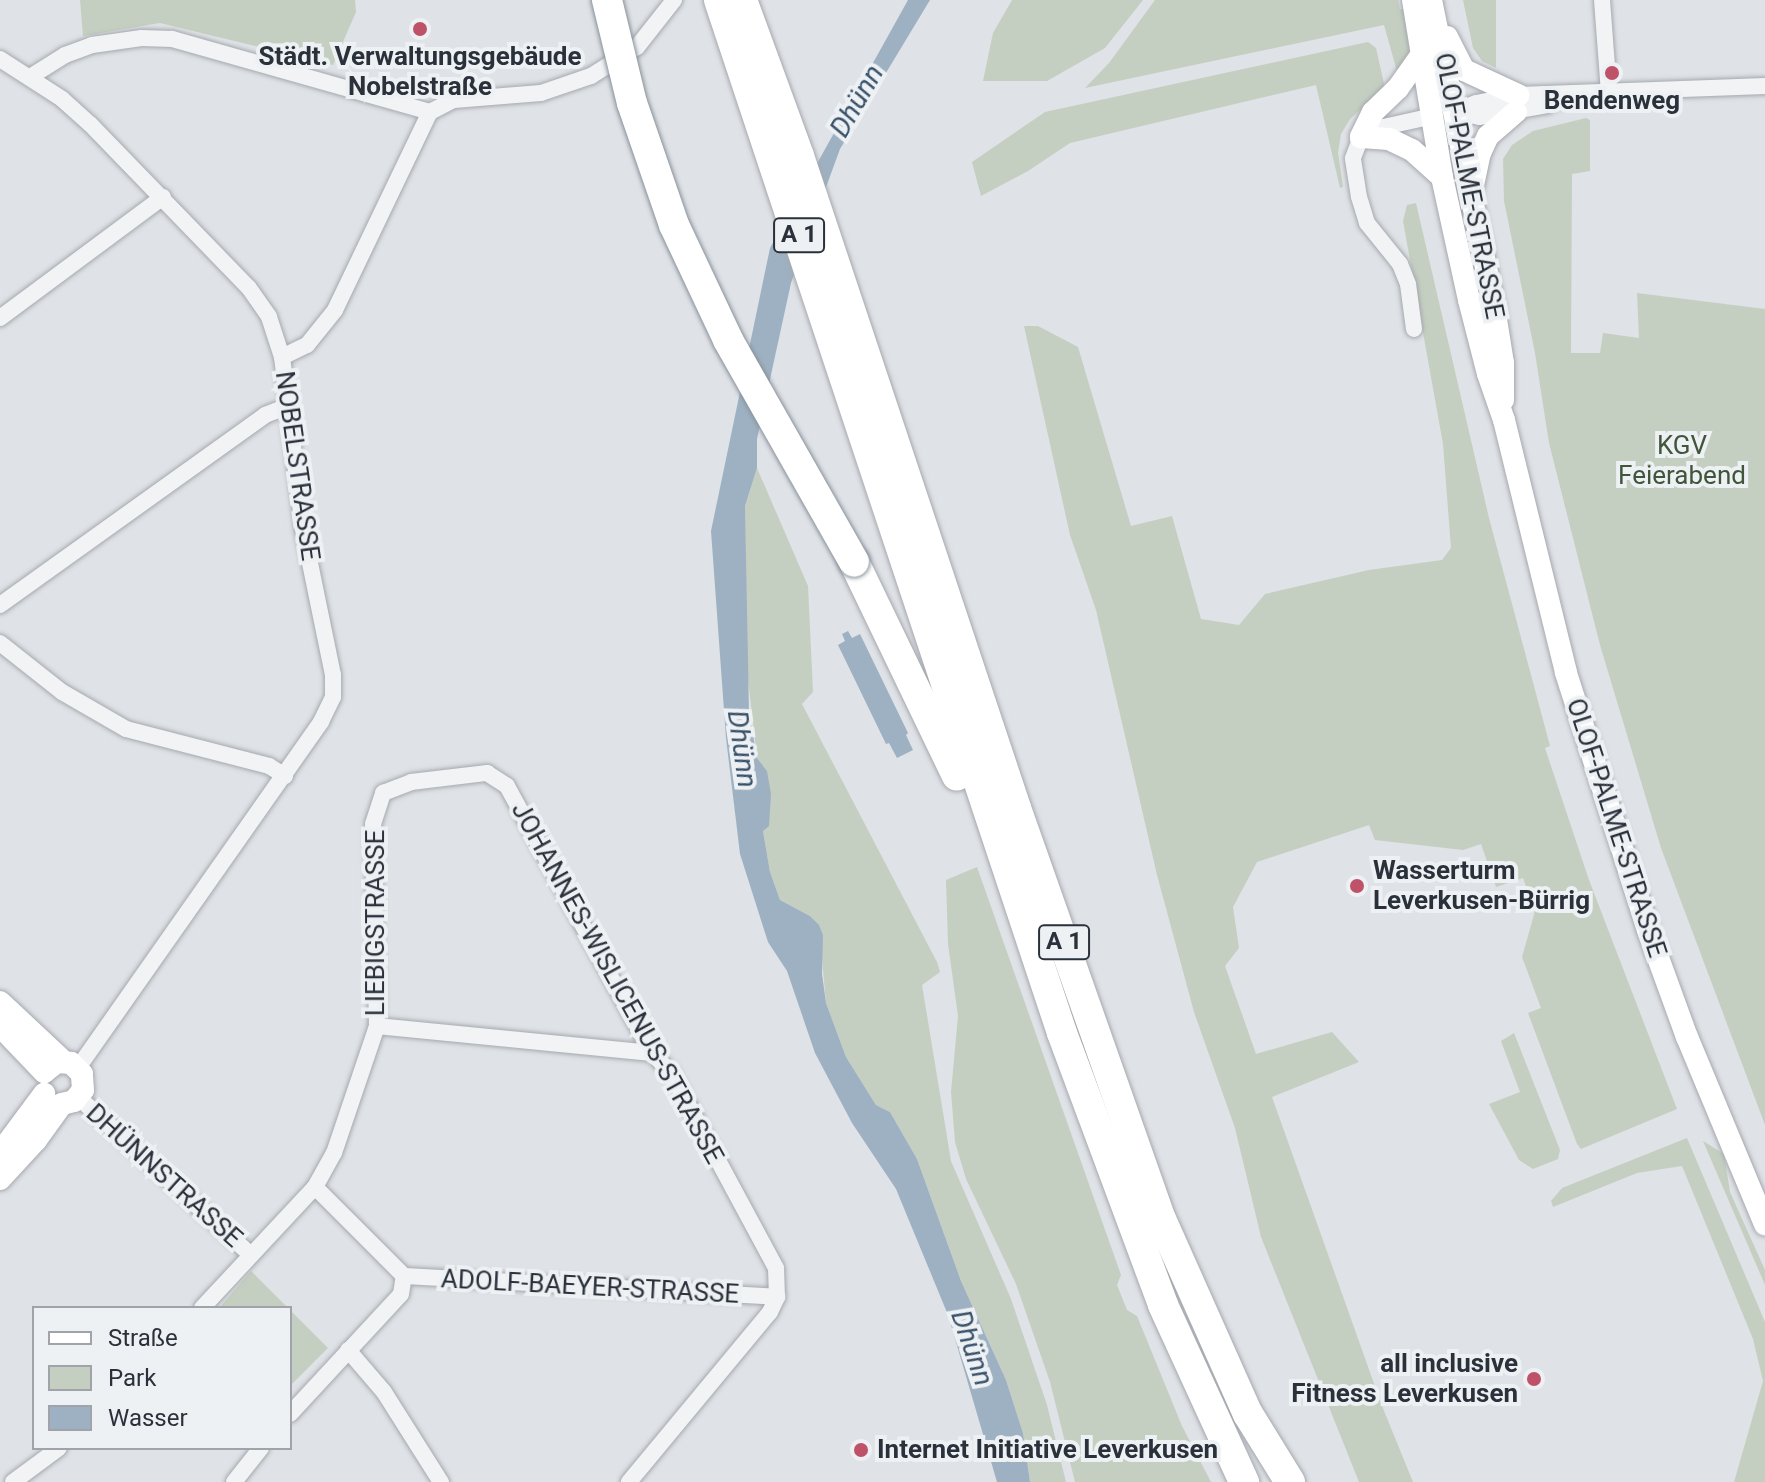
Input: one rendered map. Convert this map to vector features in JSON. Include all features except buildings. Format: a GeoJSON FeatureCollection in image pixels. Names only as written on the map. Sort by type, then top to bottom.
{"type":"FeatureCollection","features":[{"type":"Feature","properties":{"kind":"highway"},"geometry":{"type":"LineString","coordinates":[[607,0],[632,103],[674,225],[728,340],[854,562],[922,698],[1024,924]]}},
{"type":"Feature","properties":{"kind":"highway","name":"A 1"},"geometry":{"type":"LineString","coordinates":[[719,0],[1161,1219],[1248,1414],[1290,1482]]}},
{"type":"Feature","properties":{"kind":"highway","name":"A 1"},"geometry":{"type":"LineString","coordinates":[[742,0],[799,156],[886,467],[1024,924],[1163,1305],[1244,1482]]}},
{"type":"Feature","properties":{"kind":"main road","name":"OLOF-PALME-STRASSE"},"geometry":{"type":"LineString","coordinates":[[1413,0],[1422,54],[1471,199],[1503,363],[1504,420]]}},
{"type":"Feature","properties":{"kind":"main road","name":"OLOF-PALME-STRASSE"},"geometry":{"type":"LineString","coordinates":[[1431,0],[1443,114],[1442,177],[1488,374],[1504,420],[1532,547],[1603,798],[1687,1037],[1765,1224]]}},
{"type":"Feature","properties":{"kind":"main road"},"geometry":{"type":"LineString","coordinates":[[1440,0],[1451,49],[1464,70],[1517,103],[1488,136],[1480,153],[1471,199]]}},
{"type":"Feature","properties":{"kind":"main road"},"geometry":{"type":"LineString","coordinates":[[1422,54],[1398,88],[1373,112],[1361,137],[1389,139],[1412,150],[1442,177]]}},
{"type":"Feature","properties":{"kind":"main road","name":"DHÜNNSTRASSE"},"geometry":{"type":"LineString","coordinates":[[0,1002],[61,1083]]}},
{"type":"Feature","properties":{"kind":"main road","name":"DHÜNNSTRASSE"},"geometry":{"type":"LineString","coordinates":[[0,1026],[61,1083]]}},
{"type":"Feature","properties":{"kind":"main road","name":"NOBELSTRASSE"},"geometry":{"type":"LineString","coordinates":[[0,1153],[61,1083]]}},
{"type":"Feature","properties":{"kind":"main road","name":"NOBELSTRASSE"},"geometry":{"type":"LineString","coordinates":[[0,1179],[36,1140],[61,1083]]}},
{"type":"Feature","properties":{"kind":"street"},"geometry":{"type":"LineString","coordinates":[[30,77],[55,60],[92,45],[142,38],[172,39],[430,112],[454,100],[541,93],[591,76],[637,47],[674,0]]}},
{"type":"Feature","properties":{"kind":"street"},"geometry":{"type":"LineString","coordinates":[[1602,0],[1609,93]]}},
{"type":"Feature","properties":{"kind":"street"},"geometry":{"type":"LineString","coordinates":[[0,59],[62,99],[163,197],[249,288],[269,317],[282,357]]}},
{"type":"Feature","properties":{"kind":"street"},"geometry":{"type":"LineString","coordinates":[[1443,114],[1476,103],[1547,105],[1564,96],[1765,86]]}},
{"type":"Feature","properties":{"kind":"street","name":"NOBELSTRASSE"},"geometry":{"type":"LineString","coordinates":[[61,1083],[285,776],[333,697],[329,651],[303,529],[282,357],[307,345],[335,310],[430,112]]}},
{"type":"Feature","properties":{"kind":"street","name":"OLOF-PALME-STRASSE"},"geometry":{"type":"LineString","coordinates":[[1361,137],[1379,128],[1443,114]]}},
{"type":"Feature","properties":{"kind":"street"},"geometry":{"type":"LineString","coordinates":[[1361,137],[1355,146],[1353,158],[1359,197],[1367,223],[1400,264],[1408,284],[1414,329]]}},
{"type":"Feature","properties":{"kind":"street"},"geometry":{"type":"LineString","coordinates":[[0,318],[163,197]]}},
{"type":"Feature","properties":{"kind":"street"},"geometry":{"type":"LineString","coordinates":[[0,605],[265,415],[288,406]]}},
{"type":"Feature","properties":{"kind":"street"},"geometry":{"type":"LineString","coordinates":[[0,643],[62,692],[126,729],[269,766],[285,776]]}},
{"type":"Feature","properties":{"kind":"street","name":"JOHANNES-WISLICENUS-STRASSE"},"geometry":{"type":"LineString","coordinates":[[383,793],[411,782],[487,773],[507,786],[652,1053],[671,1073],[776,1268],[777,1297]]}},
{"type":"Feature","properties":{"kind":"street","name":"LIEBIGSTRASSE"},"geometry":{"type":"LineString","coordinates":[[204,1306],[315,1187],[334,1153],[377,1026],[373,824],[383,793]]}},
{"type":"Feature","properties":{"kind":"street"},"geometry":{"type":"LineString","coordinates":[[377,1026],[652,1053]]}},
{"type":"Feature","properties":{"kind":"street","name":"DHÜNNSTRASSE"},"geometry":{"type":"LineString","coordinates":[[61,1083],[251,1255]]}},
{"type":"Feature","properties":{"kind":"street"},"geometry":{"type":"LineString","coordinates":[[292,1412],[401,1294],[404,1276],[315,1187]]}},
{"type":"Feature","properties":{"kind":"street","name":"ADOLF-BAEYER-STRASSE"},"geometry":{"type":"LineString","coordinates":[[404,1276],[777,1297]]}},
{"type":"Feature","properties":{"kind":"street"},"geometry":{"type":"LineString","coordinates":[[629,1482],[770,1312],[777,1297]]}},
{"type":"Feature","properties":{"kind":"street"},"geometry":{"type":"LineString","coordinates":[[348,1350],[384,1392],[441,1482]]}},
{"type":"Feature","properties":{"kind":"street"},"geometry":{"type":"LineString","coordinates":[[13,1482],[56,1450]]}},
{"type":"Feature","properties":{"kind":"street"},"geometry":{"type":"LineString","coordinates":[[234,1482],[259,1450]]}},
{"type":"Feature","properties":{"kind":"green space"},"geometry":{"type":"Polygon","coordinates":[[[80,0],[355,0],[356,12],[333,65],[160,23],[83,36],[80,0]]]}},
{"type":"Feature","properties":{"kind":"green space"},"geometry":{"type":"Polygon","coordinates":[[[1012,0],[1143,0],[1105,48],[1047,81],[983,81],[993,33],[1012,0]]]}},
{"type":"Feature","properties":{"kind":"green space"},"geometry":{"type":"Polygon","coordinates":[[[1155,0],[1398,0],[1400,9],[1404,9],[1410,53],[1398,75],[1384,25],[1085,88],[1109,63],[1155,0]]]}},
{"type":"Feature","properties":{"kind":"green space"},"geometry":{"type":"Polygon","coordinates":[[[1463,0],[1496,0],[1496,68],[1482,61],[1473,48],[1463,0]]]}},
{"type":"Feature","properties":{"kind":"green space"},"geometry":{"type":"Polygon","coordinates":[[[1368,42],[1376,48],[1385,88],[1350,119],[1341,134],[1338,153],[1343,187],[1340,188],[1316,85],[1070,143],[1028,171],[981,196],[972,162],[1045,112],[1368,42]]]}},
{"type":"Feature","properties":{"kind":"green space","name":"KGV Feierabend"},"geometry":{"type":"Polygon","coordinates":[[[1586,118],[1590,120],[1590,171],[1572,174],[1571,353],[1600,353],[1603,333],[1639,338],[1637,293],[1765,309],[1765,1125],[1661,848],[1600,645],[1549,443],[1535,353],[1504,201],[1503,159],[1512,145],[1533,131],[1586,118]]]}},
{"type":"Feature","properties":{"kind":"green space"},"geometry":{"type":"Polygon","coordinates":[[[1416,203],[1489,518],[1550,746],[1545,748],[1589,880],[1677,1109],[1581,1149],[1577,1144],[1528,1013],[1541,1008],[1522,957],[1535,911],[1523,878],[1496,887],[1481,844],[1463,850],[1375,840],[1369,825],[1257,862],[1233,907],[1239,948],[1225,966],[1256,1054],[1332,1032],[1359,1062],[1272,1097],[1382,1406],[1413,1482],[1359,1482],[1261,1237],[1235,1128],[1194,1012],[1157,875],[1096,610],[1070,535],[1024,326],[1038,326],[1078,347],[1131,526],[1172,516],[1201,619],[1239,625],[1265,594],[1369,570],[1442,560],[1451,548],[1443,444],[1403,221],[1407,205],[1416,203]]]}},
{"type":"Feature","properties":{"kind":"green space"},"geometry":{"type":"Polygon","coordinates":[[[757,468],[808,586],[813,692],[802,704],[937,962],[940,972],[922,985],[951,1161],[1011,1299],[1047,1405],[1066,1482],[1030,1482],[1023,1433],[1006,1380],[961,1281],[917,1159],[890,1112],[876,1105],[846,1057],[826,1003],[819,926],[810,916],[780,900],[770,872],[763,831],[767,771],[757,758],[746,662],[745,506],[757,468]]]}},
{"type":"Feature","properties":{"kind":"green space"},"geometry":{"type":"Polygon","coordinates":[[[977,867],[1121,1275],[1117,1285],[1127,1310],[1137,1316],[1182,1426],[1211,1482],[1075,1482],[1050,1382],[1016,1284],[966,1179],[955,1142],[951,1092],[958,1016],[948,944],[946,880],[977,867]]]}},
{"type":"Feature","properties":{"kind":"green space"},"geometry":{"type":"Polygon","coordinates":[[[1514,1033],[1560,1150],[1558,1159],[1533,1169],[1519,1160],[1489,1104],[1520,1092],[1501,1041],[1514,1033]]]}},
{"type":"Feature","properties":{"kind":"green space"},"geometry":{"type":"Polygon","coordinates":[[[1687,1138],[1765,1322],[1765,1482],[1734,1482],[1763,1381],[1753,1339],[1682,1166],[1637,1173],[1553,1207],[1551,1201],[1562,1188],[1687,1138]]]}},
{"type":"Feature","properties":{"kind":"green space"},"geometry":{"type":"Polygon","coordinates":[[[1703,1141],[1724,1154],[1730,1192],[1765,1270],[1765,1285],[1703,1141]]]}},
{"type":"Feature","properties":{"kind":"green space"},"geometry":{"type":"Polygon","coordinates":[[[251,1271],[286,1306],[221,1306],[251,1271]]]}},
{"type":"Feature","properties":{"kind":"green space"},"geometry":{"type":"Polygon","coordinates":[[[292,1312],[328,1348],[292,1384],[292,1312]]]}},
{"type":"Feature","properties":{"kind":"water","name":"Dhünn"},"geometry":{"type":"Polygon","coordinates":[[[908,0],[930,0],[840,149],[791,283],[757,439],[757,468],[745,506],[749,712],[757,758],[767,771],[771,794],[769,826],[763,831],[770,872],[780,900],[810,916],[819,925],[823,935],[822,974],[826,1003],[846,1057],[876,1105],[890,1112],[917,1159],[961,1281],[1006,1380],[1023,1433],[1030,1482],[997,1482],[948,1315],[896,1189],[852,1123],[815,1053],[787,971],[768,942],[740,854],[726,738],[711,531],[770,248],[908,0]]]}},
{"type":"Feature","properties":{"kind":"water"},"geometry":{"type":"Polygon","coordinates":[[[848,631],[852,638],[860,634],[908,733],[906,735],[913,750],[897,758],[889,743],[886,744],[838,645],[845,641],[842,634],[848,631]]]}},
{"type":"Feature","properties":{"kind":"place","name":"Städt. Verwaltungsgebäude Nobelstraße"},"geometry":{"type":"Point","coordinates":[420,29]}},
{"type":"Feature","properties":{"kind":"place","name":"Bendenweg"},"geometry":{"type":"Point","coordinates":[1612,73]}},
{"type":"Feature","properties":{"kind":"place","name":"Wasserturm Leverkusen-Bürrig"},"geometry":{"type":"Point","coordinates":[1357,886]}},
{"type":"Feature","properties":{"kind":"place","name":"all inclusive Fitness Leverkusen"},"geometry":{"type":"Point","coordinates":[1534,1379]}},
{"type":"Feature","properties":{"kind":"place","name":"Internet Initiative Leverkusen"},"geometry":{"type":"Point","coordinates":[861,1450]}}]}
